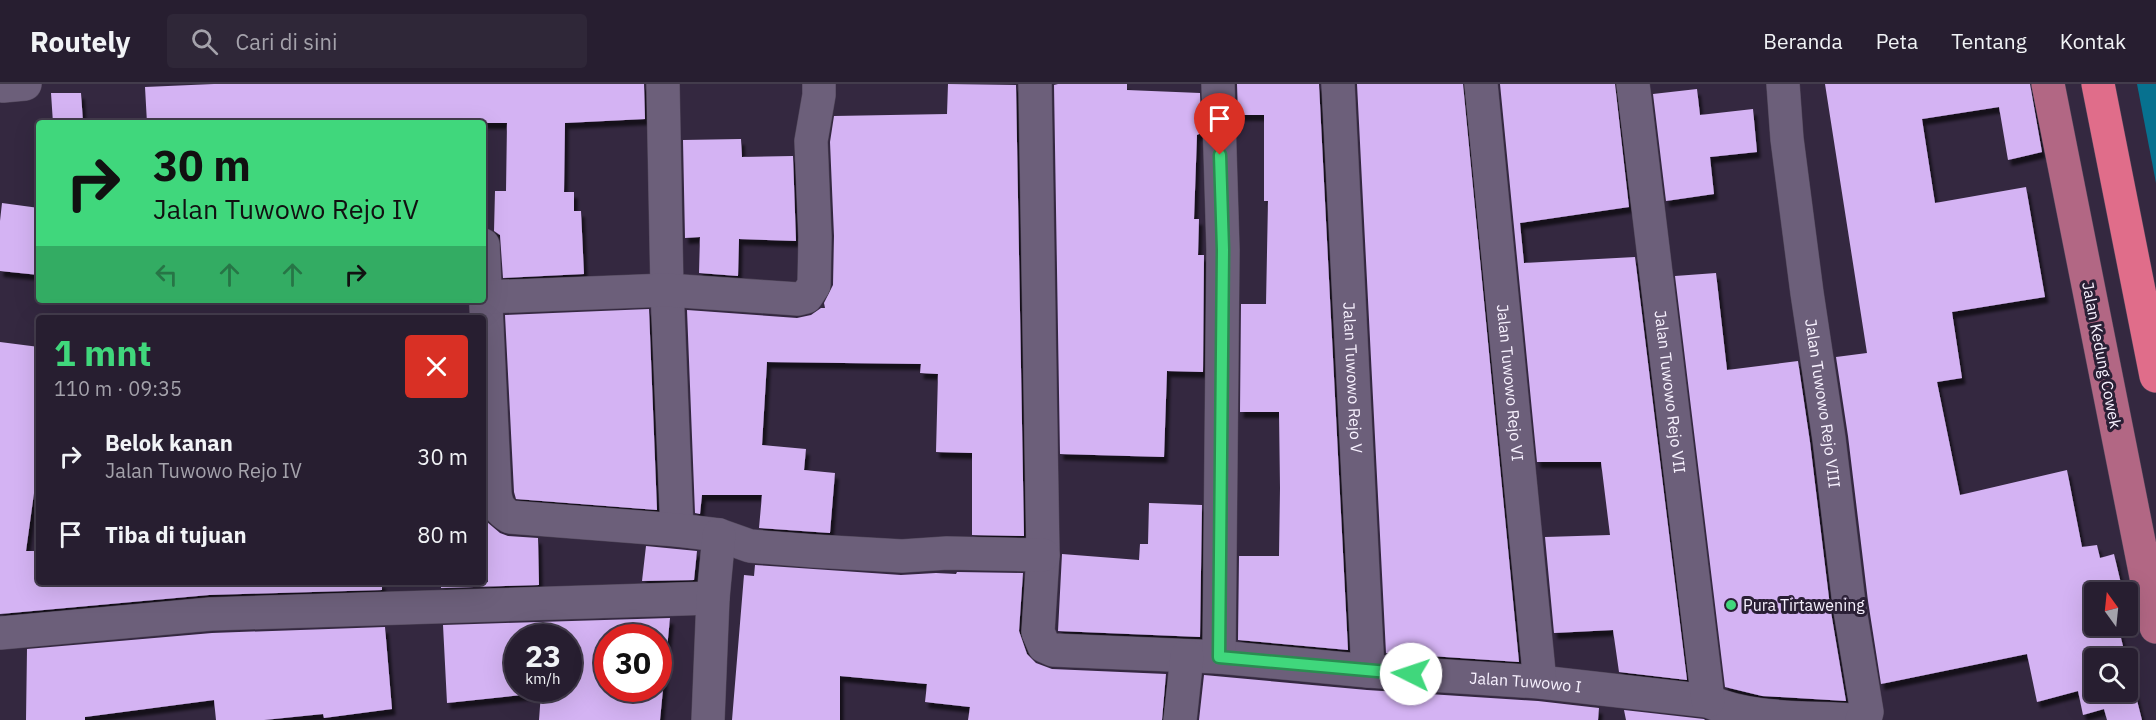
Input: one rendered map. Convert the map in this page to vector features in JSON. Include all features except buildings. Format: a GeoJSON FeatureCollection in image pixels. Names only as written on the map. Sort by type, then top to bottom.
{"type":"FeatureCollection","features":[{"type":"Feature","properties":{"kind":"highway"},"geometry":{"type":"LineString","coordinates":[[2098,84],[2156,376]]}},
{"type":"Feature","properties":{"kind":"main road","name":"Jalan Kedung Cowek"},"geometry":{"type":"LineString","coordinates":[[2048,84],[2156,627]]}},
{"type":"Feature","properties":{"kind":"street"},"geometry":{"type":"LineString","coordinates":[[663,84],[667,290],[677,530]]}},
{"type":"Feature","properties":{"kind":"street"},"geometry":{"type":"LineString","coordinates":[[819,84],[811,141],[815,237],[813,289],[806,297],[798,299],[667,290],[486,297],[486,379],[495,495],[497,506],[502,512],[520,519],[719,535],[750,546],[902,555],[1043,555],[1035,84]]}},
{"type":"Feature","properties":{"kind":"street"},"geometry":{"type":"LineString","coordinates":[[1218,84],[1223,250],[1220,646]]}},
{"type":"Feature","properties":{"kind":"street","name":"Jalan Tuwowo Rejo V"},"geometry":{"type":"LineString","coordinates":[[1338,84],[1368,671]]}},
{"type":"Feature","properties":{"kind":"street","name":"Jalan Tuwowo Rejo VI"},"geometry":{"type":"LineString","coordinates":[[1481,84],[1540,682]]}},
{"type":"Feature","properties":{"kind":"street","name":"Jalan Tuwowo Rejo VII"},"geometry":{"type":"LineString","coordinates":[[1633,84],[1708,701]]}},
{"type":"Feature","properties":{"kind":"street","name":"Jalan Tuwowo Rejo VIII"},"geometry":{"type":"LineString","coordinates":[[1783,84],[1787,139],[1807,293],[1829,439],[1849,604],[1867,712],[1865,719],[1862,720]]}},
{"type":"Feature","properties":{"kind":"street"},"geometry":{"type":"LineString","coordinates":[[708,720],[719,535]]}},
{"type":"Feature","properties":{"kind":"street","name":"Jalan Tuwowo I"},"geometry":{"type":"LineString","coordinates":[[1043,555],[1038,632],[1044,646],[1053,650],[1187,656],[1220,646],[1368,671],[1540,682],[1708,701]]}},
{"type":"Feature","properties":{"kind":"street"},"geometry":{"type":"LineString","coordinates":[[0,633],[211,614],[714,598]]}},
{"type":"Feature","properties":{"kind":"street"},"geometry":{"type":"LineString","coordinates":[[1180,720],[1187,656]]}},
{"type":"Feature","properties":{"kind":"street"},"geometry":{"type":"LineString","coordinates":[[1708,701],[1730,709],[1762,715],[1850,720]]}},
{"type":"Feature","properties":{"kind":"water"},"geometry":{"type":"Polygon","coordinates":[[[2137,84],[2156,84],[2156,183],[2137,84]]]}},
{"type":"Feature","properties":{"kind":"place","name":"Pura Tirtawening"},"geometry":{"type":"Point","coordinates":[1731,605]}},
{"type":"Feature","properties":{"kind":"route"},"geometry":{"type":"LineString","coordinates":[[1220,155],[1223,250],[1219,657],[1411,674]]}}]}
